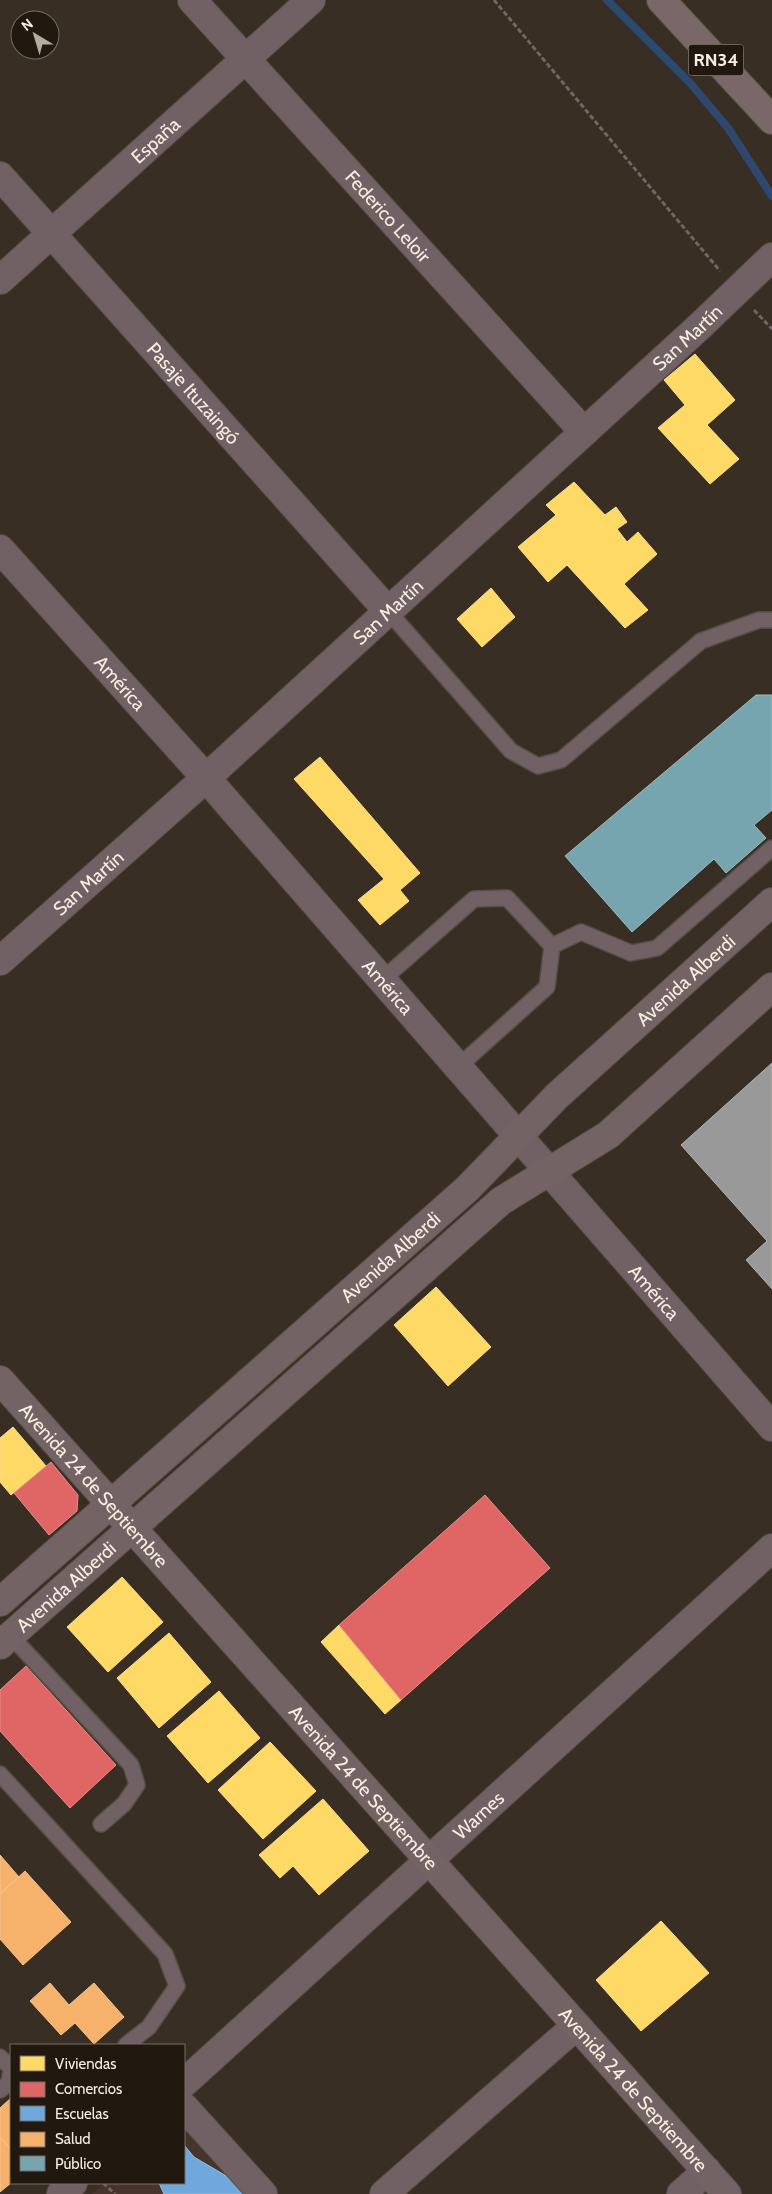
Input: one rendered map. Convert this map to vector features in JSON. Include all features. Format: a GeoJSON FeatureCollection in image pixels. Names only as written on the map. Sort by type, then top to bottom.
{"type":"FeatureCollection","features":[{"type":"Feature","properties":{"kind":"highway","name":"RN34"},"geometry":{"type":"LineString","coordinates":[[661,0],[772,120]]}},
{"type":"Feature","properties":{"kind":"main road","name":"Avenida Alberdi"},"geometry":{"type":"LineString","coordinates":[[0,1602],[467,1189],[557,1096],[772,902]]}},
{"type":"Feature","properties":{"kind":"main road","name":"Avenida Alberdi"},"geometry":{"type":"LineString","coordinates":[[5,1641],[501,1201],[548,1170],[608,1135],[772,987]]}},
{"type":"Feature","properties":{"kind":"main road","name":"Avenida 24 de Septiembre"},"geometry":{"type":"LineString","coordinates":[[0,1380],[727,2194]]}},
{"type":"Feature","properties":{"kind":"street","name":"Federico Leloir"},"geometry":{"type":"LineString","coordinates":[[192,0],[584,432]]}},
{"type":"Feature","properties":{"kind":"street","name":"España"},"geometry":{"type":"LineString","coordinates":[[0,280],[311,0]]}},
{"type":"Feature","properties":{"kind":"street","name":"Pasaje Ituzaingó"},"geometry":{"type":"LineString","coordinates":[[0,176],[388,611]]}},
{"type":"Feature","properties":{"kind":"street","name":"San Martín"},"geometry":{"type":"LineString","coordinates":[[0,961],[206,778],[737,292],[772,257]]}},
{"type":"Feature","properties":{"kind":"street","name":"América"},"geometry":{"type":"LineString","coordinates":[[0,549],[206,778],[772,1427]]}},
{"type":"Feature","properties":{"kind":"street","name":"Warnes"},"geometry":{"type":"LineString","coordinates":[[185,2082],[772,1548]]}},
{"type":"Feature","properties":{"kind":"street"},"geometry":{"type":"LineString","coordinates":[[384,2194],[576,2026]]}},
{"type":"Feature","properties":{"kind":"street"},"geometry":{"type":"LineString","coordinates":[[185,2108],[262,2194]]}},
{"type":"Feature","properties":{"kind":"street"},"geometry":{"type":"LineString","coordinates":[[681,2194],[707,2171]]}},
{"type":"Feature","properties":{"kind":"street"},"geometry":{"type":"LineString","coordinates":[[61,2194],[72,2184]]}},
{"type":"Feature","properties":{"kind":"lane"},"geometry":{"type":"LineString","coordinates":[[388,611],[511,751],[538,766],[562,760],[701,641],[759,620],[772,620]]}},
{"type":"Feature","properties":{"kind":"lane"},"geometry":{"type":"LineString","coordinates":[[552,946],[581,932],[630,953],[657,948],[772,848]]}},
{"type":"Feature","properties":{"kind":"lane"},"geometry":{"type":"LineString","coordinates":[[382,980],[474,900],[507,898],[552,946]]}},
{"type":"Feature","properties":{"kind":"lane"},"geometry":{"type":"LineString","coordinates":[[458,1067],[547,987],[552,946]]}},
{"type":"Feature","properties":{"kind":"lane"},"geometry":{"type":"LineString","coordinates":[[5,1641],[131,1765],[137,1785],[124,1804],[101,1824]]}},
{"type":"Feature","properties":{"kind":"lane"},"geometry":{"type":"LineString","coordinates":[[0,1774],[165,1954],[177,1986],[149,2027],[127,2044]]}},
{"type":"Feature","properties":{"kind":"lane"},"geometry":{"type":"LineString","coordinates":[[0,2057],[10,2071]]}},
{"type":"Feature","properties":{"kind":"lane"},"geometry":{"type":"LineString","coordinates":[[0,2090],[9,2083],[10,2078]]}},
{"type":"Feature","properties":{"kind":"path"},"geometry":{"type":"LineString","coordinates":[[494,0],[737,292],[772,329]]}},
{"type":"Feature","properties":{"kind":"path"},"geometry":{"type":"LineString","coordinates":[[105,2184],[115,2194]]}},
{"type":"Feature","properties":{"kind":"shaded area"},"geometry":{"type":"Polygon","coordinates":[[[185,2115],[256,2194],[92,2194],[103,2184],[185,2184],[185,2115]]]}},
{"type":"Feature","properties":{"kind":"building: Viviendas"},"geometry":{"type":"Polygon","coordinates":[[[695,354],[735,400],[707,425],[739,459],[710,484],[658,428],[685,405],[664,380],[695,354]]]}},
{"type":"Feature","properties":{"kind":"building: Viviendas"},"geometry":{"type":"Polygon","coordinates":[[[574,482],[605,515],[616,507],[627,522],[617,529],[627,542],[638,532],[657,554],[624,584],[648,610],[625,628],[567,565],[548,582],[518,547],[556,515],[546,505],[574,482]]]}},
{"type":"Feature","properties":{"kind":"building: Viviendas"},"geometry":{"type":"Polygon","coordinates":[[[491,588],[515,617],[482,647],[457,619],[491,588]]]}},
{"type":"Feature","properties":{"kind":"building: Viviendas"},"geometry":{"type":"Polygon","coordinates":[[[320,757],[420,873],[400,890],[409,901],[380,925],[358,900],[384,879],[294,779],[320,757]]]}},
{"type":"Feature","properties":{"kind":"building: Viviendas"},"geometry":{"type":"Polygon","coordinates":[[[436,1287],[491,1347],[448,1386],[394,1325],[436,1287]]]}},
{"type":"Feature","properties":{"kind":"building: Viviendas"},"geometry":{"type":"Polygon","coordinates":[[[13,1427],[46,1466],[11,1495],[0,1482],[0,1438],[13,1427]]]}},
{"type":"Feature","properties":{"kind":"building: Viviendas"},"geometry":{"type":"Polygon","coordinates":[[[122,1577],[163,1622],[108,1672],[67,1627],[122,1577]]]}},
{"type":"Feature","properties":{"kind":"building: Viviendas"},"geometry":{"type":"Polygon","coordinates":[[[339,1625],[401,1700],[385,1714],[321,1642],[339,1625]]]}},
{"type":"Feature","properties":{"kind":"building: Viviendas"},"geometry":{"type":"Polygon","coordinates":[[[169,1633],[211,1682],[159,1728],[117,1678],[169,1633]]]}},
{"type":"Feature","properties":{"kind":"building: Viviendas"},"geometry":{"type":"Polygon","coordinates":[[[219,1691],[260,1738],[208,1783],[167,1736],[219,1691]]]}},
{"type":"Feature","properties":{"kind":"building: Viviendas"},"geometry":{"type":"Polygon","coordinates":[[[270,1742],[316,1791],[263,1839],[218,1790],[270,1742]]]}},
{"type":"Feature","properties":{"kind":"building: Viviendas"},"geometry":{"type":"Polygon","coordinates":[[[323,1799],[369,1851],[319,1895],[293,1866],[280,1878],[259,1855],[323,1799]]]}},
{"type":"Feature","properties":{"kind":"building: Viviendas"},"geometry":{"type":"Polygon","coordinates":[[[661,1921],[709,1973],[641,2031],[596,1980],[661,1921]]]}},
{"type":"Feature","properties":{"kind":"building: Comercios"},"geometry":{"type":"Polygon","coordinates":[[[51,1462],[78,1495],[77,1511],[49,1535],[14,1493],[51,1462]]]}},
{"type":"Feature","properties":{"kind":"building: Comercios"},"geometry":{"type":"Polygon","coordinates":[[[485,1495],[550,1568],[401,1700],[339,1625],[485,1495]]]}},
{"type":"Feature","properties":{"kind":"building: Comercios"},"geometry":{"type":"Polygon","coordinates":[[[26,1666],[116,1765],[70,1808],[0,1731],[0,1690],[26,1666]]]}},
{"type":"Feature","properties":{"kind":"building: Escuelas"},"geometry":{"type":"Polygon","coordinates":[[[185,2146],[194,2157],[252,2191],[251,2194],[164,2194],[159,2184],[185,2184],[185,2146]]]}},
{"type":"Feature","properties":{"kind":"building: Salud"},"geometry":{"type":"Polygon","coordinates":[[[0,1855],[19,1877],[0,1894],[0,1855]]]}},
{"type":"Feature","properties":{"kind":"building: Salud"},"geometry":{"type":"Polygon","coordinates":[[[25,1871],[71,1922],[23,1965],[0,1939],[0,1894],[25,1871]]]}},
{"type":"Feature","properties":{"kind":"building: Salud"},"geometry":{"type":"Polygon","coordinates":[[[50,1983],[69,2005],[94,1983],[124,2017],[94,2044],[75,2023],[61,2035],[30,2001],[50,1983]]]}},
{"type":"Feature","properties":{"kind":"building: Salud"},"geometry":{"type":"Polygon","coordinates":[[[10,2099],[10,2149],[0,2137],[0,2108],[10,2099]]]}},
{"type":"Feature","properties":{"kind":"building: Salud"},"geometry":{"type":"Polygon","coordinates":[[[0,2137],[10,2149],[10,2184],[0,2192],[0,2137]]]}},
{"type":"Feature","properties":{"kind":"building: Público"},"geometry":{"type":"Polygon","coordinates":[[[756,695],[772,695],[772,810],[754,825],[766,838],[726,873],[714,859],[632,932],[565,856],[756,695]]]}},
{"type":"Feature","properties":{"kind":"building: Industria"},"geometry":{"type":"Polygon","coordinates":[[[772,1063],[772,1289],[746,1260],[767,1241],[681,1145],[772,1063]]]}},
{"type":"Feature","properties":{"kind":"waterway"},"geometry":{"type":"LineString","coordinates":[[607,0],[691,84],[728,128],[772,196]]}}]}
